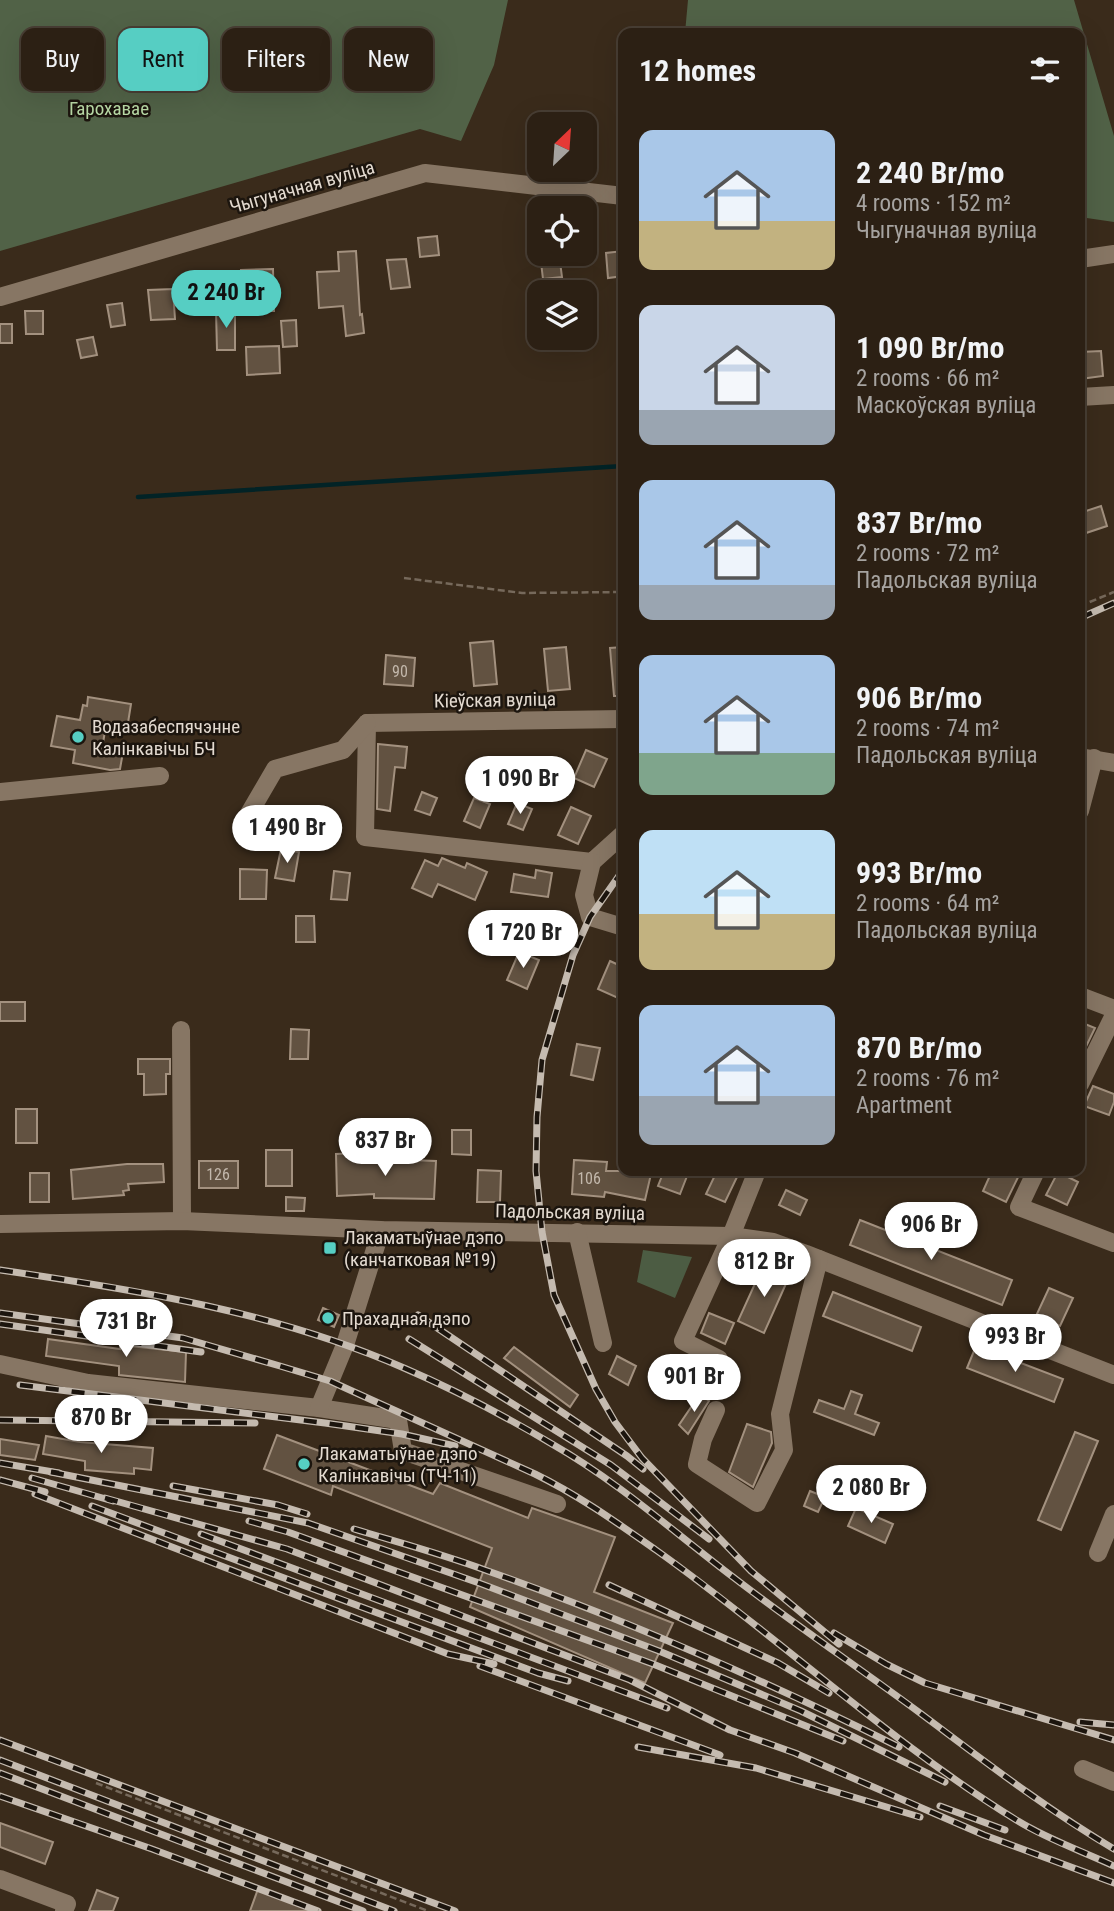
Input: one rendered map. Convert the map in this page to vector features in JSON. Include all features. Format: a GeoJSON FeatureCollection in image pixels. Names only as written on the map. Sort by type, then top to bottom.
{"type":"FeatureCollection","features":[{"type":"Feature","properties":{"kind":"street","name":"Чыгуначная вуліца"},"geometry":{"type":"LineString","coordinates":[[0,297],[425,173],[618,195]]}},
{"type":"Feature","properties":{"kind":"street"},"geometry":{"type":"LineString","coordinates":[[1085,257],[1114,254]]}},
{"type":"Feature","properties":{"kind":"street"},"geometry":{"type":"LineString","coordinates":[[1085,397],[1114,395]]}},
{"type":"Feature","properties":{"kind":"street","name":"Кіеўская вуліца"},"geometry":{"type":"LineString","coordinates":[[367,723],[618,719]]}},
{"type":"Feature","properties":{"kind":"street"},"geometry":{"type":"LineString","coordinates":[[247,817],[275,769],[342,750],[367,723]]}},
{"type":"Feature","properties":{"kind":"street"},"geometry":{"type":"LineString","coordinates":[[367,723],[365,837],[592,862]]}},
{"type":"Feature","properties":{"kind":"street"},"geometry":{"type":"LineString","coordinates":[[1087,757],[1114,763]]}},
{"type":"Feature","properties":{"kind":"street"},"geometry":{"type":"LineString","coordinates":[[0,792],[160,776]]}},
{"type":"Feature","properties":{"kind":"street"},"geometry":{"type":"LineString","coordinates":[[618,839],[592,862],[584,895],[590,918],[618,926]]}},
{"type":"Feature","properties":{"kind":"street"},"geometry":{"type":"LineString","coordinates":[[1085,998],[1114,1009]]}},
{"type":"Feature","properties":{"kind":"street"},"geometry":{"type":"LineString","coordinates":[[1085,1074],[1114,1015]]}},
{"type":"Feature","properties":{"kind":"street"},"geometry":{"type":"LineString","coordinates":[[181,1030],[182,1221]]}},
{"type":"Feature","properties":{"kind":"street"},"geometry":{"type":"LineString","coordinates":[[719,1359],[683,1341],[755,1176]]}},
{"type":"Feature","properties":{"kind":"street"},"geometry":{"type":"LineString","coordinates":[[1034,1176],[1019,1207],[1114,1243]]}},
{"type":"Feature","properties":{"kind":"street","name":"Падольская вуліца"},"geometry":{"type":"LineString","coordinates":[[0,1224],[182,1221],[380,1230],[731,1236],[773,1242],[1114,1375]]}},
{"type":"Feature","properties":{"kind":"street"},"geometry":{"type":"LineString","coordinates":[[319,1408],[345,1345],[380,1230]]}},
{"type":"Feature","properties":{"kind":"street"},"geometry":{"type":"LineString","coordinates":[[577,1232],[603,1342]]}},
{"type":"Feature","properties":{"kind":"street"},"geometry":{"type":"LineString","coordinates":[[716,1410],[703,1439],[697,1464],[757,1503],[784,1450],[780,1413],[819,1259]]}},
{"type":"Feature","properties":{"kind":"street"},"geometry":{"type":"LineString","coordinates":[[0,1364],[88,1383],[319,1408],[398,1420],[403,1451],[557,1504]]}},
{"type":"Feature","properties":{"kind":"street"},"geometry":{"type":"LineString","coordinates":[[1098,1553],[1114,1514]]}},
{"type":"Feature","properties":{"kind":"street"},"geometry":{"type":"LineString","coordinates":[[1083,1769],[1114,1782]]}},
{"type":"Feature","properties":{"kind":"street"},"geometry":{"type":"LineString","coordinates":[[0,1879],[67,1904],[64,1911]]}},
{"type":"Feature","properties":{"kind":"path"},"geometry":{"type":"LineString","coordinates":[[404,578],[522,593],[618,592]]}},
{"type":"Feature","properties":{"kind":"path"},"geometry":{"type":"LineString","coordinates":[[1085,604],[1114,592]]}},
{"type":"Feature","properties":{"kind":"path"},"geometry":{"type":"LineString","coordinates":[[96,1783],[428,1911]]}},
{"type":"Feature","properties":{"kind":"green space","name":"Гарохавае"},"geometry":{"type":"Polygon","coordinates":[[[0,0],[508,0],[494,65],[461,141],[420,129],[0,251],[0,0]]]}},
{"type":"Feature","properties":{"kind":"green space"},"geometry":{"type":"Polygon","coordinates":[[[688,0],[1074,0],[1082,28],[685,28],[688,0]]]}},
{"type":"Feature","properties":{"kind":"green space"},"geometry":{"type":"Polygon","coordinates":[[[1085,37],[1114,136],[1114,222],[1085,218],[1085,37]]]}},
{"type":"Feature","properties":{"kind":"green space"},"geometry":{"type":"Polygon","coordinates":[[[643,1250],[692,1257],[675,1298],[637,1282],[643,1250]]]}},
{"type":"Feature","properties":{"kind":"building"},"geometry":{"type":"Polygon","coordinates":[[[437,236],[439,255],[420,257],[418,238],[437,236]]]}},
{"type":"Feature","properties":{"kind":"building"},"geometry":{"type":"Polygon","coordinates":[[[356,251],[360,315],[362,314],[364,333],[346,336],[343,306],[319,308],[317,272],[339,271],[338,252],[356,251]]]}},
{"type":"Feature","properties":{"kind":"building"},"geometry":{"type":"Polygon","coordinates":[[[618,252],[618,277],[608,278],[606,253],[618,252]]]}},
{"type":"Feature","properties":{"kind":"building"},"geometry":{"type":"Polygon","coordinates":[[[406,259],[410,287],[391,289],[387,260],[406,259]]]}},
{"type":"Feature","properties":{"kind":"building"},"geometry":{"type":"Polygon","coordinates":[[[541,266],[561,266],[562,277],[543,279],[541,266]]]}},
{"type":"Feature","properties":{"kind":"building"},"geometry":{"type":"Polygon","coordinates":[[[273,269],[274,311],[242,311],[241,270],[273,269]]]}},
{"type":"Feature","properties":{"kind":"building"},"geometry":{"type":"Polygon","coordinates":[[[208,275],[209,289],[183,290],[183,276],[208,275]]]}},
{"type":"Feature","properties":{"kind":"building"},"geometry":{"type":"Polygon","coordinates":[[[173,289],[175,319],[151,320],[148,290],[173,289]]]}},
{"type":"Feature","properties":{"kind":"building"},"geometry":{"type":"Polygon","coordinates":[[[122,303],[125,325],[111,327],[107,305],[122,303]]]}},
{"type":"Feature","properties":{"kind":"building"},"geometry":{"type":"Polygon","coordinates":[[[25,311],[43,311],[43,334],[26,334],[25,311]]]}},
{"type":"Feature","properties":{"kind":"building"},"geometry":{"type":"Polygon","coordinates":[[[216,311],[235,311],[235,350],[217,350],[216,311]]]}},
{"type":"Feature","properties":{"kind":"building"},"geometry":{"type":"Polygon","coordinates":[[[296,320],[297,346],[283,347],[281,321],[296,320]]]}},
{"type":"Feature","properties":{"kind":"building"},"geometry":{"type":"Polygon","coordinates":[[[0,324],[12,324],[12,343],[0,343],[0,324]]]}},
{"type":"Feature","properties":{"kind":"building"},"geometry":{"type":"Polygon","coordinates":[[[93,337],[97,355],[81,358],[77,340],[93,337]]]}},
{"type":"Feature","properties":{"kind":"building"},"geometry":{"type":"Polygon","coordinates":[[[279,346],[280,373],[247,375],[246,347],[279,346]]]}},
{"type":"Feature","properties":{"kind":"building"},"geometry":{"type":"Polygon","coordinates":[[[1101,351],[1103,376],[1085,378],[1085,352],[1101,351]]]}},
{"type":"Feature","properties":{"kind":"building"},"geometry":{"type":"Polygon","coordinates":[[[1101,506],[1107,526],[1085,533],[1085,511],[1101,506]]]}},
{"type":"Feature","properties":{"kind":"building"},"geometry":{"type":"Polygon","coordinates":[[[493,641],[497,684],[474,686],[470,643],[493,641]]]}},
{"type":"Feature","properties":{"kind":"building"},"geometry":{"type":"Polygon","coordinates":[[[566,647],[570,689],[548,691],[544,649],[566,647]]]}},
{"type":"Feature","properties":{"kind":"building"},"geometry":{"type":"Polygon","coordinates":[[[618,647],[618,696],[614,696],[610,648],[618,647]]]}},
{"type":"Feature","properties":{"kind":"building"},"geometry":{"type":"Polygon","coordinates":[[[386,655],[415,658],[413,686],[384,684],[386,655]]]}},
{"type":"Feature","properties":{"kind":"building","name":"Водазабеспячэнне Калінкавічы БЧ"},"geometry":{"type":"Polygon","coordinates":[[[88,697],[131,704],[127,729],[106,725],[102,749],[123,752],[120,769],[110,770],[73,763],[75,750],[51,746],[57,716],[80,720],[88,697]]]}},
{"type":"Feature","properties":{"kind":"building"},"geometry":{"type":"Polygon","coordinates":[[[378,744],[407,747],[405,768],[395,767],[390,811],[377,809],[378,744]]]}},
{"type":"Feature","properties":{"kind":"building"},"geometry":{"type":"Polygon","coordinates":[[[586,750],[607,759],[594,787],[574,778],[586,750]]]}},
{"type":"Feature","properties":{"kind":"building"},"geometry":{"type":"Polygon","coordinates":[[[422,792],[437,798],[430,815],[415,810],[422,792]]]}},
{"type":"Feature","properties":{"kind":"building"},"geometry":{"type":"Polygon","coordinates":[[[474,798],[490,804],[480,828],[464,821],[474,798]]]}},
{"type":"Feature","properties":{"kind":"building"},"geometry":{"type":"Polygon","coordinates":[[[517,803],[532,809],[523,830],[508,824],[517,803]]]}},
{"type":"Feature","properties":{"kind":"building"},"geometry":{"type":"Polygon","coordinates":[[[571,807],[591,816],[578,844],[558,835],[571,807]]]}},
{"type":"Feature","properties":{"kind":"building"},"geometry":{"type":"Polygon","coordinates":[[[281,849],[299,852],[294,881],[275,878],[281,849]]]}},
{"type":"Feature","properties":{"kind":"building"},"geometry":{"type":"Polygon","coordinates":[[[442,858],[465,868],[467,863],[487,872],[475,900],[438,884],[432,897],[412,888],[425,860],[438,866],[442,858]]]}},
{"type":"Feature","properties":{"kind":"building"},"geometry":{"type":"Polygon","coordinates":[[[240,869],[267,870],[266,899],[240,899],[240,869]]]}},
{"type":"Feature","properties":{"kind":"building"},"geometry":{"type":"Polygon","coordinates":[[[536,870],[552,873],[548,897],[511,892],[514,874],[535,878],[536,870]]]}},
{"type":"Feature","properties":{"kind":"building"},"geometry":{"type":"Polygon","coordinates":[[[334,871],[350,873],[347,900],[331,899],[334,871]]]}},
{"type":"Feature","properties":{"kind":"building"},"geometry":{"type":"Polygon","coordinates":[[[296,916],[314,916],[315,942],[296,942],[296,916]]]}},
{"type":"Feature","properties":{"kind":"building"},"geometry":{"type":"Polygon","coordinates":[[[519,952],[539,960],[527,989],[507,980],[519,952]]]}},
{"type":"Feature","properties":{"kind":"building"},"geometry":{"type":"Polygon","coordinates":[[[610,961],[618,965],[618,998],[598,989],[610,961]]]}},
{"type":"Feature","properties":{"kind":"building"},"geometry":{"type":"Polygon","coordinates":[[[0,1002],[25,1002],[25,1021],[0,1021],[0,1002]]]}},
{"type":"Feature","properties":{"kind":"building"},"geometry":{"type":"Polygon","coordinates":[[[1085,1024],[1095,1028],[1085,1049],[1085,1024]]]}},
{"type":"Feature","properties":{"kind":"building"},"geometry":{"type":"Polygon","coordinates":[[[291,1029],[309,1030],[308,1059],[290,1059],[291,1029]]]}},
{"type":"Feature","properties":{"kind":"building"},"geometry":{"type":"Polygon","coordinates":[[[577,1044],[600,1048],[593,1080],[571,1075],[577,1044]]]}},
{"type":"Feature","properties":{"kind":"building"},"geometry":{"type":"Polygon","coordinates":[[[138,1059],[170,1059],[170,1074],[166,1074],[166,1094],[144,1095],[144,1074],[138,1074],[138,1059]]]}},
{"type":"Feature","properties":{"kind":"building"},"geometry":{"type":"Polygon","coordinates":[[[1093,1086],[1114,1094],[1109,1115],[1085,1106],[1093,1086]]]}},
{"type":"Feature","properties":{"kind":"building"},"geometry":{"type":"Polygon","coordinates":[[[16,1109],[37,1109],[37,1143],[16,1143],[16,1109]]]}},
{"type":"Feature","properties":{"kind":"building"},"geometry":{"type":"Polygon","coordinates":[[[452,1130],[471,1130],[471,1155],[452,1154],[452,1130]]]}},
{"type":"Feature","properties":{"kind":"building"},"geometry":{"type":"Polygon","coordinates":[[[266,1150],[292,1150],[292,1186],[266,1186],[266,1150]]]}},
{"type":"Feature","properties":{"kind":"building"},"geometry":{"type":"Polygon","coordinates":[[[355,1153],[355,1158],[436,1161],[434,1199],[374,1198],[374,1194],[337,1196],[336,1154],[355,1153]]]}},
{"type":"Feature","properties":{"kind":"building"},"geometry":{"type":"Polygon","coordinates":[[[574,1160],[607,1162],[606,1171],[618,1171],[618,1176],[651,1176],[645,1200],[605,1192],[604,1197],[572,1194],[574,1160]]]}},
{"type":"Feature","properties":{"kind":"building"},"geometry":{"type":"Polygon","coordinates":[[[199,1161],[238,1161],[238,1188],[199,1188],[199,1161]]]}},
{"type":"Feature","properties":{"kind":"building"},"geometry":{"type":"Polygon","coordinates":[[[127,1164],[163,1164],[164,1182],[128,1184],[129,1190],[123,1191],[124,1195],[73,1199],[71,1170],[127,1164]]]}},
{"type":"Feature","properties":{"kind":"building"},"geometry":{"type":"Polygon","coordinates":[[[478,1170],[501,1171],[500,1202],[477,1202],[478,1170]]]}},
{"type":"Feature","properties":{"kind":"building"},"geometry":{"type":"Polygon","coordinates":[[[30,1173],[49,1173],[49,1202],[30,1202],[30,1173]]]}},
{"type":"Feature","properties":{"kind":"building"},"geometry":{"type":"Polygon","coordinates":[[[662,1176],[687,1176],[680,1194],[658,1186],[662,1176]]]}},
{"type":"Feature","properties":{"kind":"building"},"geometry":{"type":"Polygon","coordinates":[[[715,1176],[737,1177],[725,1202],[706,1194],[715,1176]]]}},
{"type":"Feature","properties":{"kind":"building"},"geometry":{"type":"Polygon","coordinates":[[[990,1176],[1019,1176],[1006,1202],[983,1191],[990,1176]]]}},
{"type":"Feature","properties":{"kind":"building"},"geometry":{"type":"Polygon","coordinates":[[[1056,1176],[1066,1176],[1078,1182],[1067,1205],[1046,1195],[1056,1176]]]}},
{"type":"Feature","properties":{"kind":"building"},"geometry":{"type":"Polygon","coordinates":[[[786,1190],[807,1200],[800,1215],[779,1205],[786,1190]]]}},
{"type":"Feature","properties":{"kind":"building"},"geometry":{"type":"Polygon","coordinates":[[[286,1197],[305,1198],[304,1211],[286,1211],[286,1197]]]}},
{"type":"Feature","properties":{"kind":"building"},"geometry":{"type":"Polygon","coordinates":[[[860,1220],[1012,1280],[1002,1305],[850,1245],[860,1220]]]}},
{"type":"Feature","properties":{"kind":"building"},"geometry":{"type":"Polygon","coordinates":[[[763,1266],[789,1277],[764,1333],[738,1321],[763,1266]]]}},
{"type":"Feature","properties":{"kind":"building"},"geometry":{"type":"Polygon","coordinates":[[[1049,1288],[1073,1298],[1060,1326],[1036,1316],[1049,1288]]]}},
{"type":"Feature","properties":{"kind":"building"},"geometry":{"type":"Polygon","coordinates":[[[833,1292],[921,1327],[912,1351],[823,1316],[833,1292]]]}},
{"type":"Feature","properties":{"kind":"building","name":"Прахадная дэпо"},"geometry":{"type":"Polygon","coordinates":[[[323,1308],[339,1315],[334,1327],[318,1320],[323,1308]]]}},
{"type":"Feature","properties":{"kind":"building"},"geometry":{"type":"Polygon","coordinates":[[[709,1313],[734,1323],[725,1344],[701,1333],[709,1313]]]}},
{"type":"Feature","properties":{"kind":"building"},"geometry":{"type":"Polygon","coordinates":[[[48,1339],[120,1349],[120,1345],[186,1352],[185,1382],[119,1375],[119,1366],[46,1356],[48,1339]]]}},
{"type":"Feature","properties":{"kind":"building"},"geometry":{"type":"Polygon","coordinates":[[[976,1346],[1063,1379],[1054,1402],[967,1368],[976,1346]]]}},
{"type":"Feature","properties":{"kind":"building"},"geometry":{"type":"Polygon","coordinates":[[[514,1347],[578,1395],[570,1407],[504,1358],[514,1347]]]}},
{"type":"Feature","properties":{"kind":"building"},"geometry":{"type":"Polygon","coordinates":[[[617,1356],[636,1366],[628,1385],[609,1374],[617,1356]]]}},
{"type":"Feature","properties":{"kind":"building"},"geometry":{"type":"Polygon","coordinates":[[[851,1391],[862,1395],[855,1414],[879,1423],[874,1435],[814,1412],[819,1400],[844,1409],[851,1391]]]}},
{"type":"Feature","properties":{"kind":"building"},"geometry":{"type":"Polygon","coordinates":[[[700,1394],[709,1401],[688,1434],[679,1425],[700,1394]]]}},
{"type":"Feature","properties":{"kind":"building"},"geometry":{"type":"Polygon","coordinates":[[[747,1424],[771,1432],[772,1443],[753,1487],[729,1472],[747,1424]]]}},
{"type":"Feature","properties":{"kind":"building"},"geometry":{"type":"Polygon","coordinates":[[[1075,1432],[1098,1441],[1061,1530],[1038,1520],[1075,1432]]]}},
{"type":"Feature","properties":{"kind":"building"},"geometry":{"type":"Polygon","coordinates":[[[277,1435],[433,1494],[440,1483],[528,1518],[532,1508],[615,1537],[594,1592],[673,1623],[645,1683],[470,1607],[492,1548],[333,1486],[331,1495],[264,1469],[277,1435]]]}},
{"type":"Feature","properties":{"kind":"building"},"geometry":{"type":"Polygon","coordinates":[[[46,1436],[80,1442],[153,1448],[151,1470],[134,1468],[134,1474],[85,1470],[85,1461],[43,1454],[46,1436]]]}},
{"type":"Feature","properties":{"kind":"building"},"geometry":{"type":"Polygon","coordinates":[[[0,1439],[39,1445],[35,1460],[0,1455],[0,1439]]]}},
{"type":"Feature","properties":{"kind":"building"},"geometry":{"type":"Polygon","coordinates":[[[810,1491],[825,1497],[818,1512],[804,1506],[810,1491]]]}},
{"type":"Feature","properties":{"kind":"building"},"geometry":{"type":"Polygon","coordinates":[[[856,1508],[893,1524],[885,1543],[848,1526],[856,1508]]]}},
{"type":"Feature","properties":{"kind":"building"},"geometry":{"type":"Polygon","coordinates":[[[0,1823],[53,1842],[45,1864],[0,1847],[0,1823]]]}},
{"type":"Feature","properties":{"kind":"building"},"geometry":{"type":"Polygon","coordinates":[[[258,1889],[312,1910],[312,1911],[250,1911],[258,1889]]]}},
{"type":"Feature","properties":{"kind":"building"},"geometry":{"type":"Polygon","coordinates":[[[97,1890],[118,1898],[113,1911],[89,1911],[97,1890]]]}},
{"type":"Feature","properties":{"kind":"waterway"},"geometry":{"type":"LineString","coordinates":[[138,497],[618,466]]}},
{"type":"Feature","properties":{"kind":"railway"},"geometry":{"type":"LineString","coordinates":[[1085,616],[1114,603]]}},
{"type":"Feature","properties":{"kind":"railway"},"geometry":{"type":"LineString","coordinates":[[618,877],[590,917],[573,955],[542,1060],[536,1171],[542,1232],[554,1295],[596,1389],[615,1422],[642,1458],[751,1571],[839,1644]]}},
{"type":"Feature","properties":{"kind":"railway"},"geometry":{"type":"LineString","coordinates":[[0,1270],[154,1295],[256,1318],[356,1349],[423,1376],[480,1404],[576,1458],[599,1474],[756,1594],[1015,1784],[1114,1849]]}},
{"type":"Feature","properties":{"kind":"railway"},"geometry":{"type":"LineString","coordinates":[[0,1313],[183,1338],[330,1381],[535,1474],[582,1500],[702,1583],[924,1758],[970,1790],[1029,1827],[1114,1866]]}},
{"type":"Feature","properties":{"kind":"railway"},"geometry":{"type":"LineString","coordinates":[[418,1315],[643,1469]]}},
{"type":"Feature","properties":{"kind":"railway"},"geometry":{"type":"LineString","coordinates":[[0,1324],[201,1352]]}},
{"type":"Feature","properties":{"kind":"railway"},"geometry":{"type":"LineString","coordinates":[[409,1339],[611,1465],[709,1539]]}},
{"type":"Feature","properties":{"kind":"railway"},"geometry":{"type":"LineString","coordinates":[[20,1385],[325,1423],[402,1434],[455,1446]]}},
{"type":"Feature","properties":{"kind":"railway"},"geometry":{"type":"LineString","coordinates":[[0,1420],[255,1423]]}},
{"type":"Feature","properties":{"kind":"railway"},"geometry":{"type":"LineString","coordinates":[[0,1463],[59,1473]]}},
{"type":"Feature","properties":{"kind":"railway"},"geometry":{"type":"LineString","coordinates":[[51,1472],[308,1523],[479,1583],[659,1651],[801,1711],[945,1782]]}},
{"type":"Feature","properties":{"kind":"railway"},"geometry":{"type":"LineString","coordinates":[[32,1478],[113,1501]]}},
{"type":"Feature","properties":{"kind":"railway"},"geometry":{"type":"LineString","coordinates":[[0,1480],[45,1492]]}},
{"type":"Feature","properties":{"kind":"railway"},"geometry":{"type":"LineString","coordinates":[[173,1486],[278,1505],[307,1514]]}},
{"type":"Feature","properties":{"kind":"railway"},"geometry":{"type":"LineString","coordinates":[[35,1494],[448,1654],[494,1664]]}},
{"type":"Feature","properties":{"kind":"railway"},"geometry":{"type":"LineString","coordinates":[[105,1498],[287,1549],[630,1680],[730,1730],[795,1753],[984,1835],[1114,1883]]}},
{"type":"Feature","properties":{"kind":"railway"},"geometry":{"type":"LineString","coordinates":[[92,1506],[538,1673],[568,1681]]}},
{"type":"Feature","properties":{"kind":"railway"},"geometry":{"type":"LineString","coordinates":[[249,1521],[288,1532],[653,1664],[843,1741]]}},
{"type":"Feature","properties":{"kind":"railway"},"geometry":{"type":"LineString","coordinates":[[354,1529],[469,1564],[591,1609],[746,1675],[899,1747]]}},
{"type":"Feature","properties":{"kind":"railway"},"geometry":{"type":"LineString","coordinates":[[201,1534],[667,1708]]}},
{"type":"Feature","properties":{"kind":"railway"},"geometry":{"type":"LineString","coordinates":[[609,1585],[778,1663],[829,1693]]}},
{"type":"Feature","properties":{"kind":"railway"},"geometry":{"type":"LineString","coordinates":[[834,1633],[886,1664],[925,1683],[1114,1740]]}},
{"type":"Feature","properties":{"kind":"railway"},"geometry":{"type":"LineString","coordinates":[[480,1666],[720,1755]]}},
{"type":"Feature","properties":{"kind":"railway"},"geometry":{"type":"LineString","coordinates":[[1080,1722],[1114,1725]]}},
{"type":"Feature","properties":{"kind":"railway"},"geometry":{"type":"LineString","coordinates":[[0,1740],[455,1911]]}},
{"type":"Feature","properties":{"kind":"railway"},"geometry":{"type":"LineString","coordinates":[[638,1747],[756,1768],[920,1817]]}},
{"type":"Feature","properties":{"kind":"railway"},"geometry":{"type":"LineString","coordinates":[[0,1760],[394,1911]]}},
{"type":"Feature","properties":{"kind":"railway"},"geometry":{"type":"LineString","coordinates":[[0,1773],[363,1911]]}},
{"type":"Feature","properties":{"kind":"railway"},"geometry":{"type":"LineString","coordinates":[[0,1796],[318,1911]]}},
{"type":"Feature","properties":{"kind":"railway"},"geometry":{"type":"LineString","coordinates":[[940,1806],[1005,1830]]}},
{"type":"Feature","properties":{"kind":"place","name":"Водазабеспячэнне Калінкавічы БЧ"},"geometry":{"type":"Point","coordinates":[78,737]}},
{"type":"Feature","properties":{"kind":"place","name":"Лакаматыўнае дэпо (канчатковая №19)"},"geometry":{"type":"Point","coordinates":[330,1248]}},
{"type":"Feature","properties":{"kind":"place","name":"Прахадная дэпо"},"geometry":{"type":"Point","coordinates":[328,1318]}},
{"type":"Feature","properties":{"kind":"place","name":"Лакаматыўнае дэпо Калінкавічы (ТЧ-11)"},"geometry":{"type":"Point","coordinates":[304,1464]}}]}
